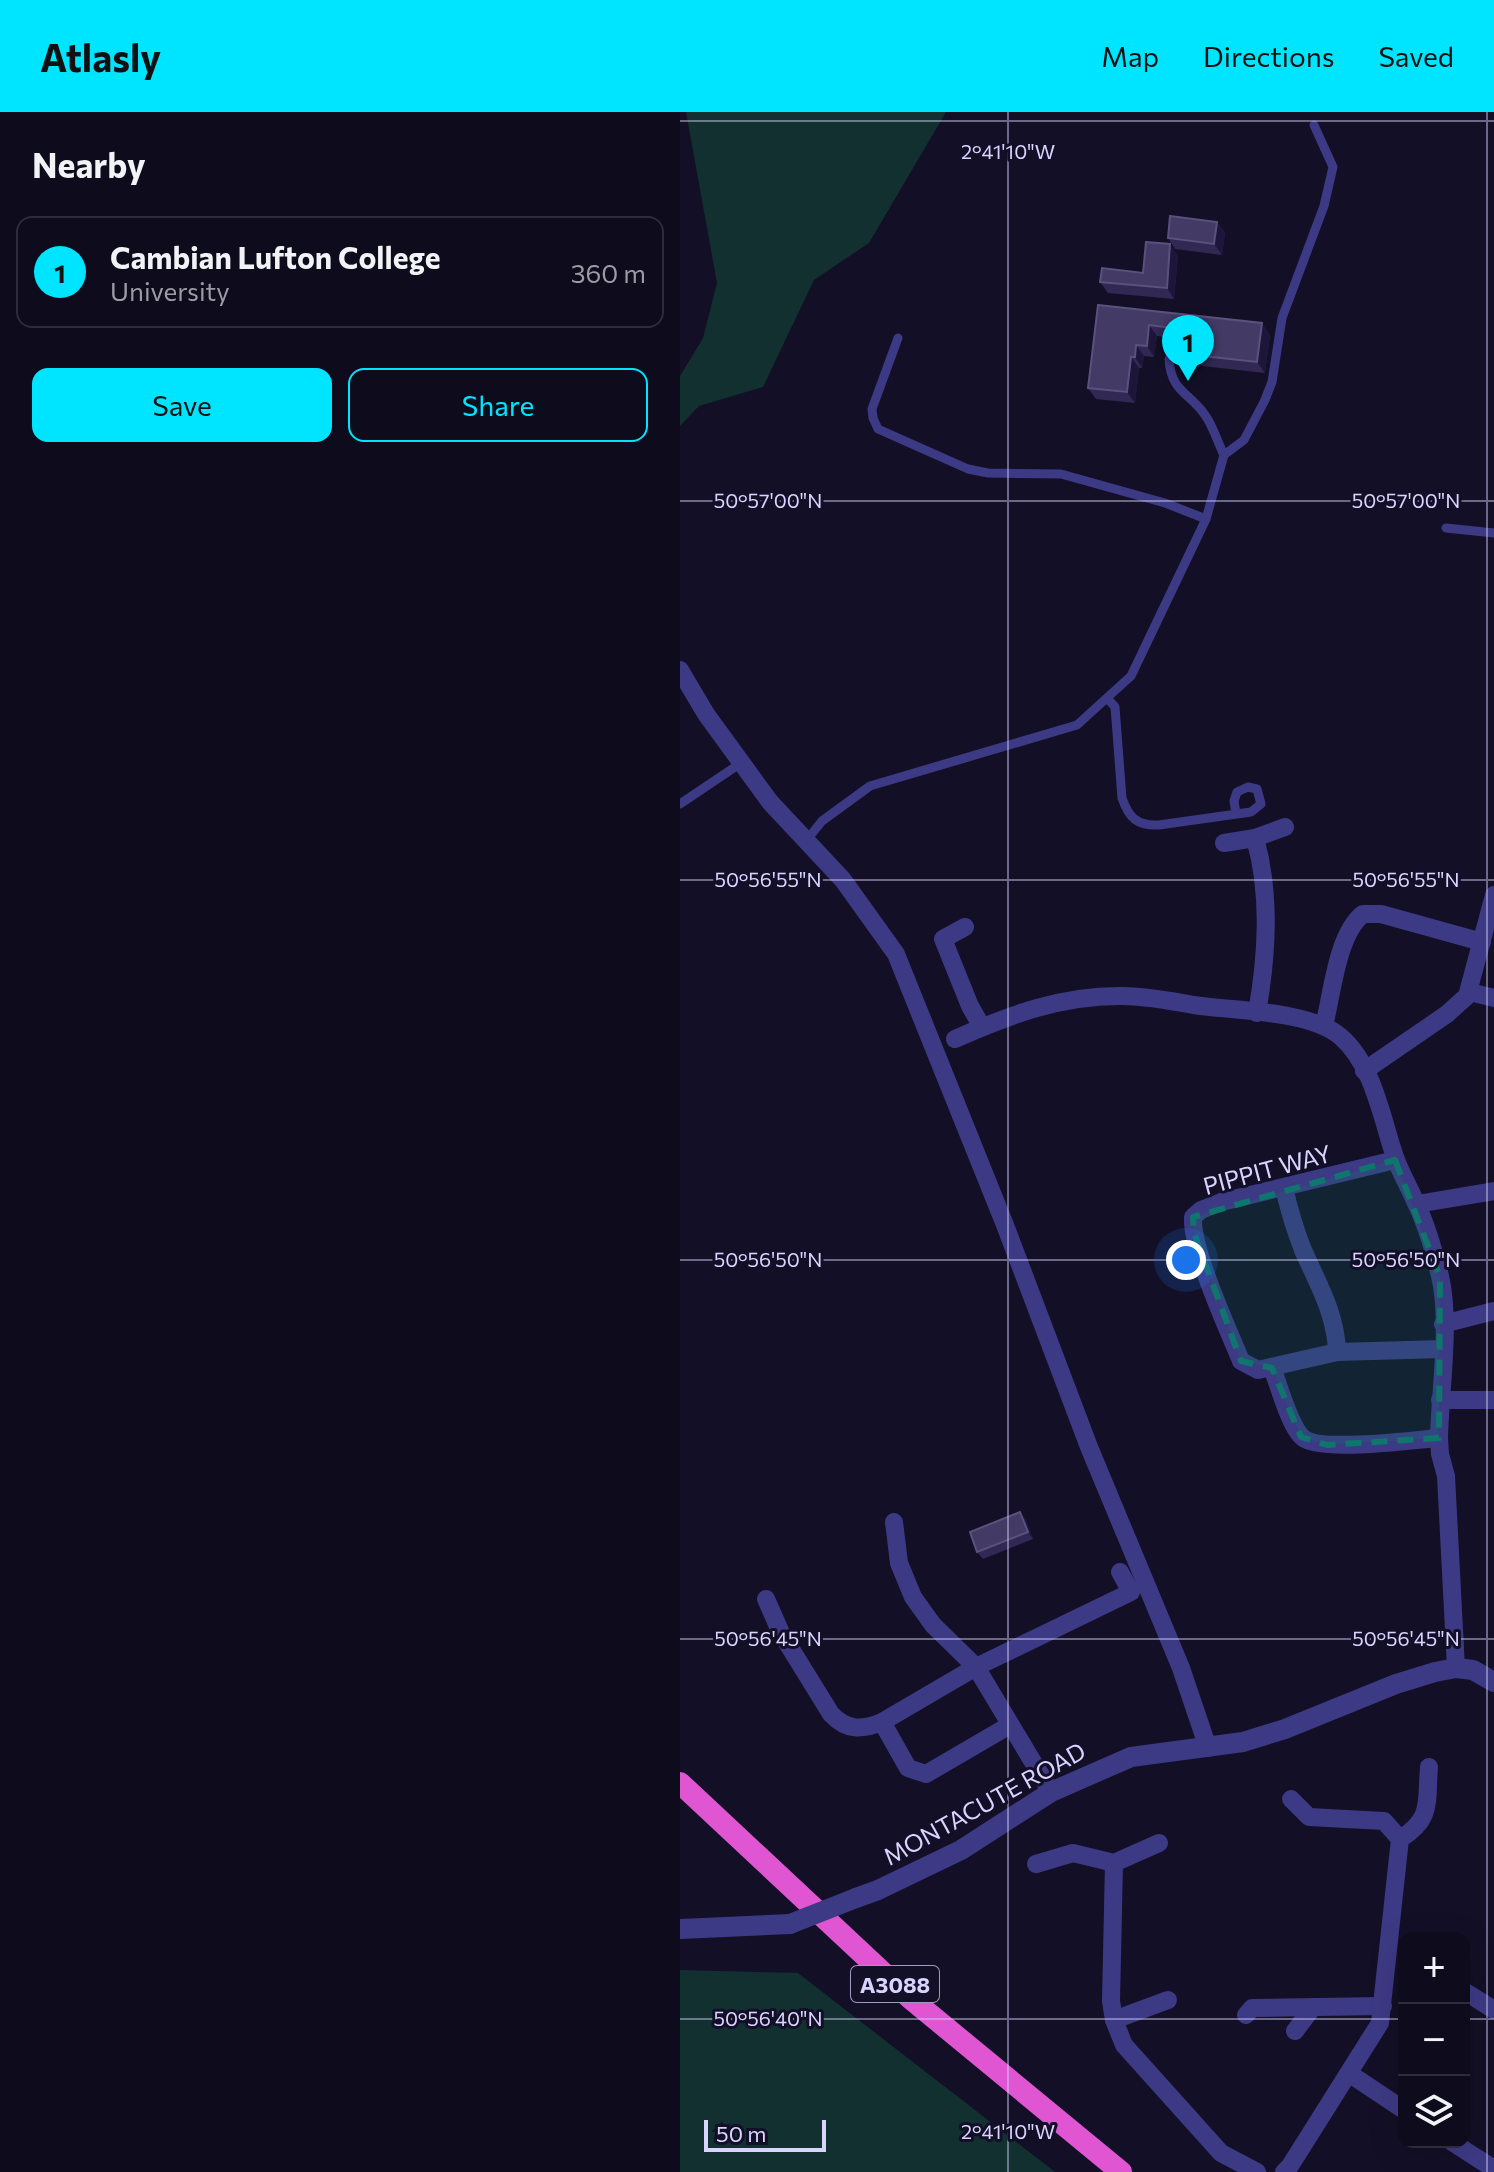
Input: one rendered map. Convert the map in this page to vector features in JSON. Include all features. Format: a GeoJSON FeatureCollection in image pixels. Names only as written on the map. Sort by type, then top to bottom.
{"type":"FeatureCollection","features":[{"type":"Feature","properties":{"kind":"highway","name":"A3088"},"geometry":{"type":"LineString","coordinates":[[680,1783],[910,1998],[1121,2172]]}},
{"type":"Feature","properties":{"kind":"street"},"geometry":{"type":"LineString","coordinates":[[681,674],[770,802],[843,880],[896,954],[1005,1225],[1087,1443],[1181,1668],[1208,1748]]}},
{"type":"Feature","properties":{"kind":"street"},"geometry":{"type":"LineString","coordinates":[[1224,843],[1255,838],[1285,827]]}},
{"type":"Feature","properties":{"kind":"street"},"geometry":{"type":"LineString","coordinates":[[1255,838],[1264,870],[1266,961],[1257,1013]]}},
{"type":"Feature","properties":{"kind":"street"},"geometry":{"type":"LineString","coordinates":[[1364,1071],[1447,1014],[1470,992],[1494,895]]}},
{"type":"Feature","properties":{"kind":"street"},"geometry":{"type":"LineString","coordinates":[[1324,1026],[1346,936],[1353,921],[1363,914],[1381,914],[1482,942]]}},
{"type":"Feature","properties":{"kind":"street"},"geometry":{"type":"LineString","coordinates":[[965,927],[943,939],[970,1006],[982,1027]]}},
{"type":"Feature","properties":{"kind":"street"},"geometry":{"type":"LineString","coordinates":[[1470,992],[1494,998]]}},
{"type":"Feature","properties":{"kind":"street"},"geometry":{"type":"LineString","coordinates":[[955,1039],[1046,1004],[1083,997],[1126,996],[1293,1017],[1324,1026],[1342,1038],[1373,1088],[1395,1160],[1417,1204],[1440,1277],[1443,1349],[1439,1438],[1446,1476],[1456,1668],[1473,1670],[1494,1682]]}},
{"type":"Feature","properties":{"kind":"street","name":"PIPPIT WAY"},"geometry":{"type":"LineString","coordinates":[[1272,1368],[1258,1370],[1241,1361],[1211,1287],[1192,1225],[1193,1217],[1221,1202],[1395,1160]]}},
{"type":"Feature","properties":{"kind":"street"},"geometry":{"type":"LineString","coordinates":[[1284,1188],[1302,1248],[1330,1308],[1337,1352]]}},
{"type":"Feature","properties":{"kind":"street"},"geometry":{"type":"LineString","coordinates":[[1417,1204],[1494,1191]]}},
{"type":"Feature","properties":{"kind":"street"},"geometry":{"type":"LineString","coordinates":[[1443,1324],[1494,1311]]}},
{"type":"Feature","properties":{"kind":"street"},"geometry":{"type":"LineString","coordinates":[[1439,1438],[1356,1444],[1310,1443],[1295,1428],[1272,1368],[1337,1352],[1443,1349]]}},
{"type":"Feature","properties":{"kind":"street"},"geometry":{"type":"LineString","coordinates":[[1440,1400],[1494,1400]]}},
{"type":"Feature","properties":{"kind":"street"},"geometry":{"type":"LineString","coordinates":[[894,1522],[899,1563],[913,1597],[933,1625],[976,1667],[1051,1792]]}},
{"type":"Feature","properties":{"kind":"street"},"geometry":{"type":"LineString","coordinates":[[1120,1572],[1146,1618],[1165,1662]]}},
{"type":"Feature","properties":{"kind":"street"},"geometry":{"type":"LineString","coordinates":[[766,1599],[781,1633],[831,1714],[851,1728],[864,1729],[882,1722],[976,1667],[1131,1592]]}},
{"type":"Feature","properties":{"kind":"street","name":"MONTACUTE ROAD"},"geometry":{"type":"LineString","coordinates":[[680,1929],[790,1924],[878,1890],[961,1850],[1051,1792],[1100,1768],[1131,1757],[1243,1742],[1285,1729],[1396,1684],[1456,1668]]}},
{"type":"Feature","properties":{"kind":"street"},"geometry":{"type":"LineString","coordinates":[[882,1722],[908,1768],[926,1774],[1010,1725]]}},
{"type":"Feature","properties":{"kind":"street"},"geometry":{"type":"LineString","coordinates":[[1400,1839],[1416,1829],[1424,1818],[1429,1767]]}},
{"type":"Feature","properties":{"kind":"street"},"geometry":{"type":"LineString","coordinates":[[1284,2172],[1350,2074],[1380,2023],[1383,2006],[1395,1985],[1400,1839],[1384,1821],[1309,1817],[1291,1799]]}},
{"type":"Feature","properties":{"kind":"street"},"geometry":{"type":"LineString","coordinates":[[1036,1864],[1073,1853],[1114,1863],[1159,1843]]}},
{"type":"Feature","properties":{"kind":"street"},"geometry":{"type":"LineString","coordinates":[[1114,1863],[1111,2001],[1114,2020],[1124,2045],[1221,2153],[1257,2172]]}},
{"type":"Feature","properties":{"kind":"street"},"geometry":{"type":"LineString","coordinates":[[1470,1995],[1494,2010]]}},
{"type":"Feature","properties":{"kind":"street"},"geometry":{"type":"LineString","coordinates":[[1114,2020],[1168,2000]]}},
{"type":"Feature","properties":{"kind":"street"},"geometry":{"type":"LineString","coordinates":[[1246,2015],[1252,2008],[1383,2006]]}},
{"type":"Feature","properties":{"kind":"street"},"geometry":{"type":"LineString","coordinates":[[1295,2031],[1313,2007]]}},
{"type":"Feature","properties":{"kind":"street"},"geometry":{"type":"LineString","coordinates":[[1350,2074],[1398,2106]]}},
{"type":"Feature","properties":{"kind":"street"},"geometry":{"type":"LineString","coordinates":[[1461,2148],[1494,2169]]}},
{"type":"Feature","properties":{"kind":"lane"},"geometry":{"type":"LineString","coordinates":[[806,841],[822,821],[870,786],[1077,725],[1131,676],[1206,519],[1224,455],[1244,440],[1272,382],[1282,318],[1324,206],[1333,167],[1314,125]]}},
{"type":"Feature","properties":{"kind":"lane"},"geometry":{"type":"LineString","coordinates":[[898,338],[872,409],[878,429],[968,469],[988,473],[1061,474],[1165,503],[1206,519]]}},
{"type":"Feature","properties":{"kind":"lane"},"geometry":{"type":"LineString","coordinates":[[1169,359],[1170,376],[1185,396],[1205,414],[1224,455]]}},
{"type":"Feature","properties":{"kind":"lane"},"geometry":{"type":"LineString","coordinates":[[1446,528],[1494,533]]}},
{"type":"Feature","properties":{"kind":"lane"},"geometry":{"type":"LineString","coordinates":[[1107,698],[1115,707],[1122,798],[1135,822],[1145,826],[1159,825],[1236,814]]}},
{"type":"Feature","properties":{"kind":"lane"},"geometry":{"type":"LineString","coordinates":[[680,804],[741,763]]}},
{"type":"Feature","properties":{"kind":"highlighted area"},"geometry":{"type":"Polygon","coordinates":[[[1395,1160],[1440,1277],[1439,1438],[1327,1445],[1301,1437],[1272,1368],[1241,1361],[1194,1233],[1193,1217],[1395,1160]]]}},
{"type":"Feature","properties":{"kind":"green space"},"geometry":{"type":"Polygon","coordinates":[[[686,112],[946,112],[869,243],[814,280],[763,387],[699,406],[680,426],[680,376],[703,338],[717,283],[686,112]]]}},
{"type":"Feature","properties":{"kind":"green space"},"geometry":{"type":"Polygon","coordinates":[[[680,1970],[798,1973],[1055,2172],[680,2172],[680,1970]]]}},
{"type":"Feature","properties":{"kind":"building"},"geometry":{"type":"Polygon","coordinates":[[[1170,216],[1217,222],[1214,244],[1168,238],[1170,216]]]}},
{"type":"Feature","properties":{"kind":"building"},"geometry":{"type":"Polygon","coordinates":[[[1146,242],[1170,244],[1167,288],[1100,282],[1102,268],[1143,273],[1146,242]]]}},
{"type":"Feature","properties":{"kind":"building"},"geometry":{"type":"Polygon","coordinates":[[[1098,305],[1262,323],[1257,362],[1194,355],[1197,331],[1149,325],[1147,346],[1136,345],[1135,357],[1131,357],[1127,392],[1088,388],[1098,305]]]}},
{"type":"Feature","properties":{"kind":"building"},"geometry":{"type":"Polygon","coordinates":[[[1020,1512],[1028,1532],[977,1552],[970,1532],[1020,1512]]]}},
{"type":"Feature","properties":{"kind":"place","name":"Cambian Lufton College"},"geometry":{"type":"Point","coordinates":[1188,381]}}]}
